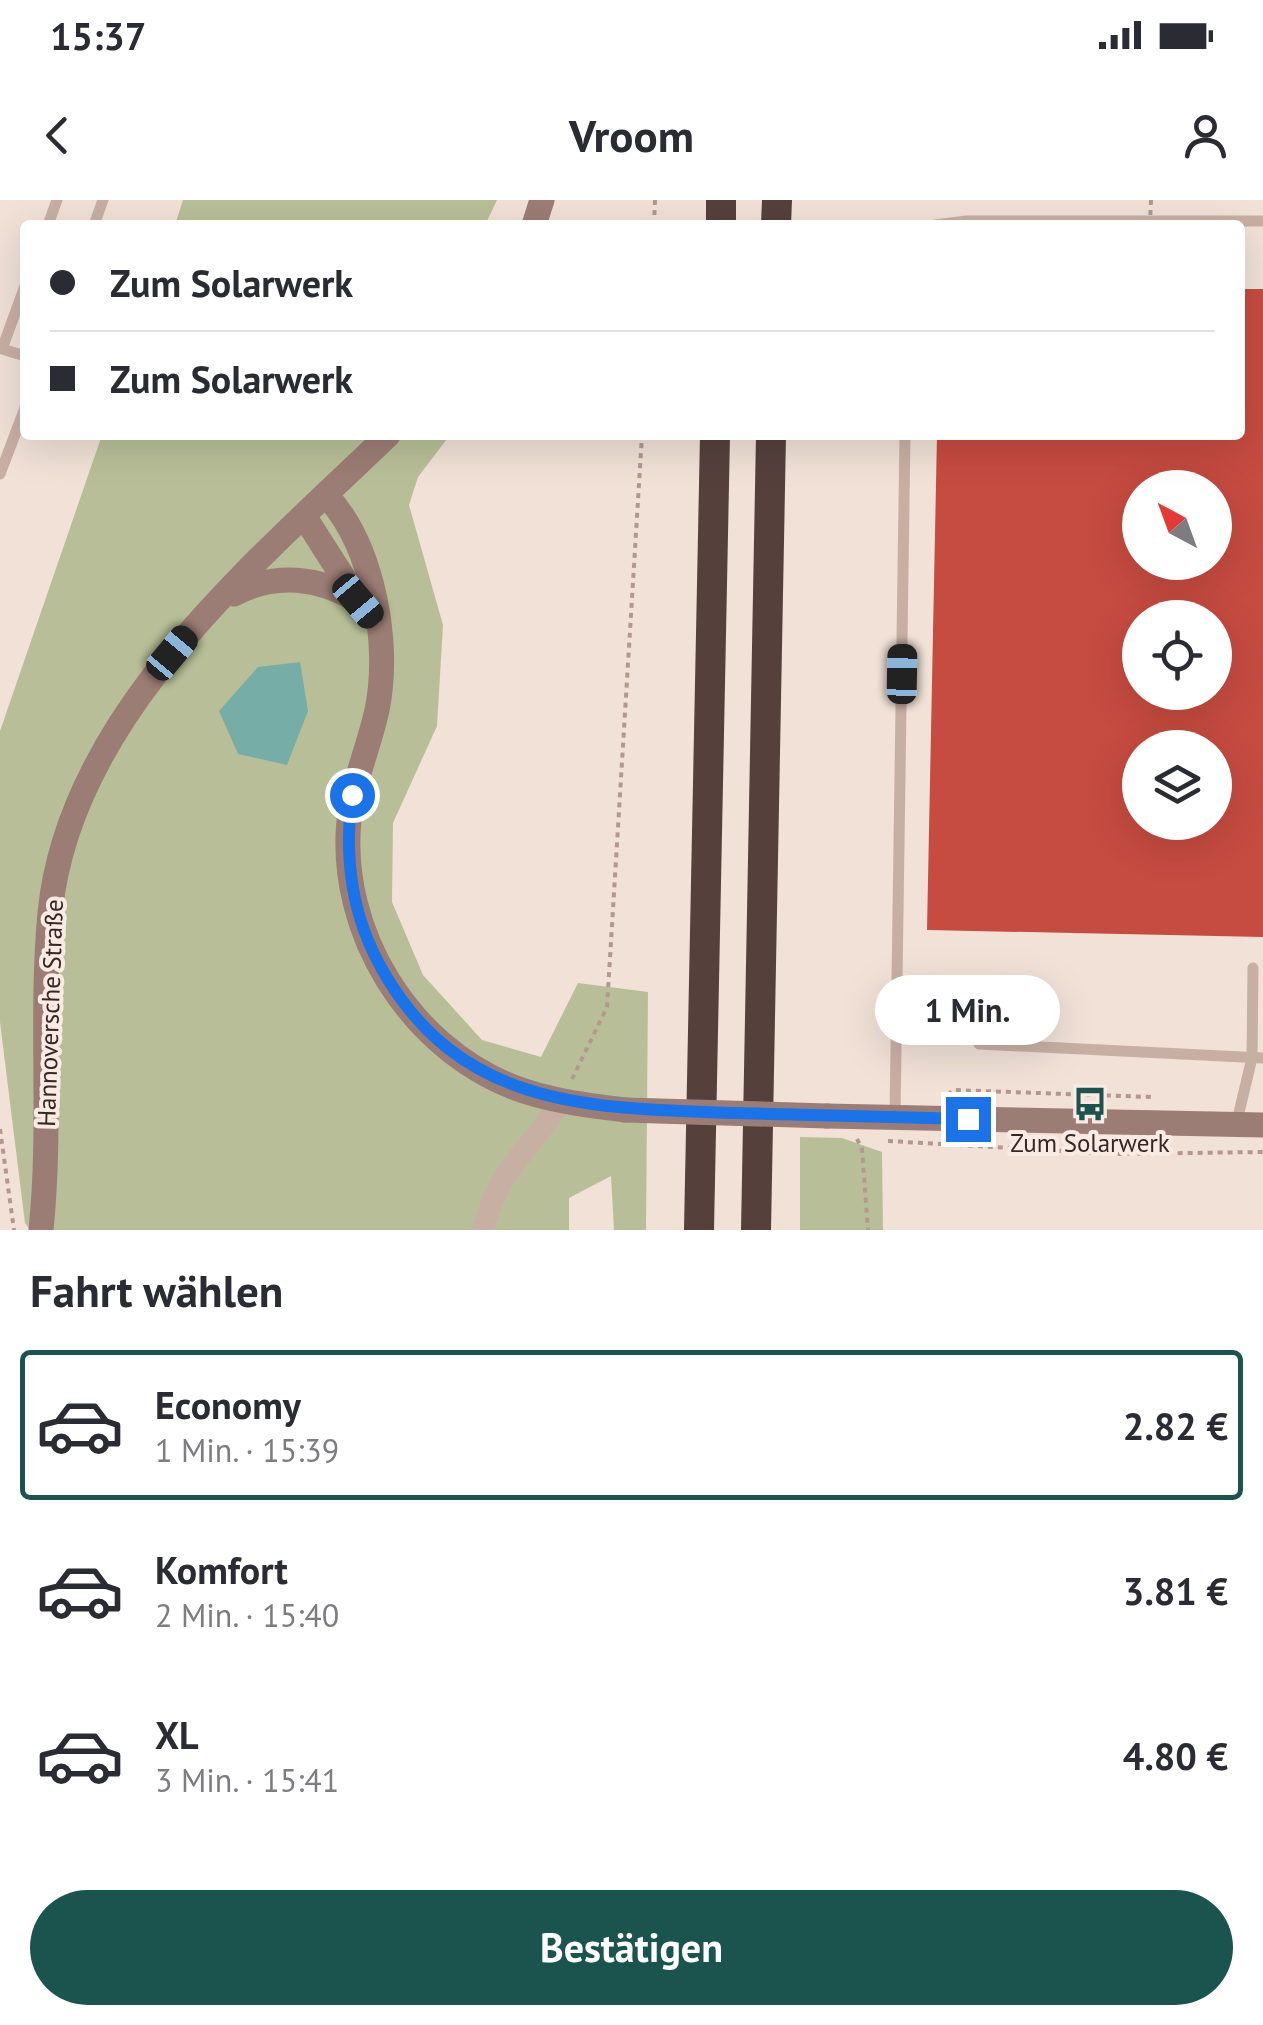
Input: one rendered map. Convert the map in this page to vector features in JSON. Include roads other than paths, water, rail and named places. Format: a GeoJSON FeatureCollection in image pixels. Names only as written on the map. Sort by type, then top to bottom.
{"type":"FeatureCollection","features":[{"type":"Feature","properties":{"kind":"highway"},"geometry":{"type":"LineString","coordinates":[[699,1230],[716,440]]}},
{"type":"Feature","properties":{"kind":"highway"},"geometry":{"type":"LineString","coordinates":[[756,1230],[772,440]]}},
{"type":"Feature","properties":{"kind":"main road","name":"Hannoversche Straße"},"geometry":{"type":"LineString","coordinates":[[41,1230],[47,1132],[50,911],[64,843],[95,770],[159,668],[304,516],[383,440]]}},
{"type":"Feature","properties":{"kind":"main road"},"geometry":{"type":"LineString","coordinates":[[326,495],[347,520],[362,551],[381,657],[380,692],[352,795],[350,874],[364,931],[391,986],[444,1046],[511,1086],[561,1101],[625,1110],[837,1116],[888,1128],[1263,1126]]}},
{"type":"Feature","properties":{"kind":"main road"},"geometry":{"type":"LineString","coordinates":[[304,516],[358,601],[376,622]]}},
{"type":"Feature","properties":{"kind":"main road"},"geometry":{"type":"LineString","coordinates":[[214,609],[243,590],[276,580],[311,581],[358,601]]}},
{"type":"Feature","properties":{"kind":"street"},"geometry":{"type":"LineString","coordinates":[[483,1230],[491,1197],[501,1178],[542,1132],[561,1101]]}},
{"type":"Feature","properties":{"kind":"lane"},"geometry":{"type":"LineString","coordinates":[[20,299],[2,348],[20,354]]}},
{"type":"Feature","properties":{"kind":"lane"},"geometry":{"type":"LineString","coordinates":[[0,474],[20,421]]}},
{"type":"Feature","properties":{"kind":"lane"},"geometry":{"type":"LineString","coordinates":[[888,1128],[905,440]]}},
{"type":"Feature","properties":{"kind":"lane"},"geometry":{"type":"LineString","coordinates":[[1236,1125],[1258,1058],[1253,968]]}},
{"type":"Feature","properties":{"kind":"lane"},"geometry":{"type":"LineString","coordinates":[[979,1044],[1258,1058]]}},
{"type":"Feature","properties":{"kind":"water"},"geometry":{"type":"Polygon","coordinates":[[[300,662],[308,711],[287,765],[238,754],[219,711],[258,667],[300,662]]]}},
{"type":"Feature","properties":{"kind":"place","name":"Zum Solarwerk"},"geometry":{"type":"Point","coordinates":[1090,1104]}}]}
